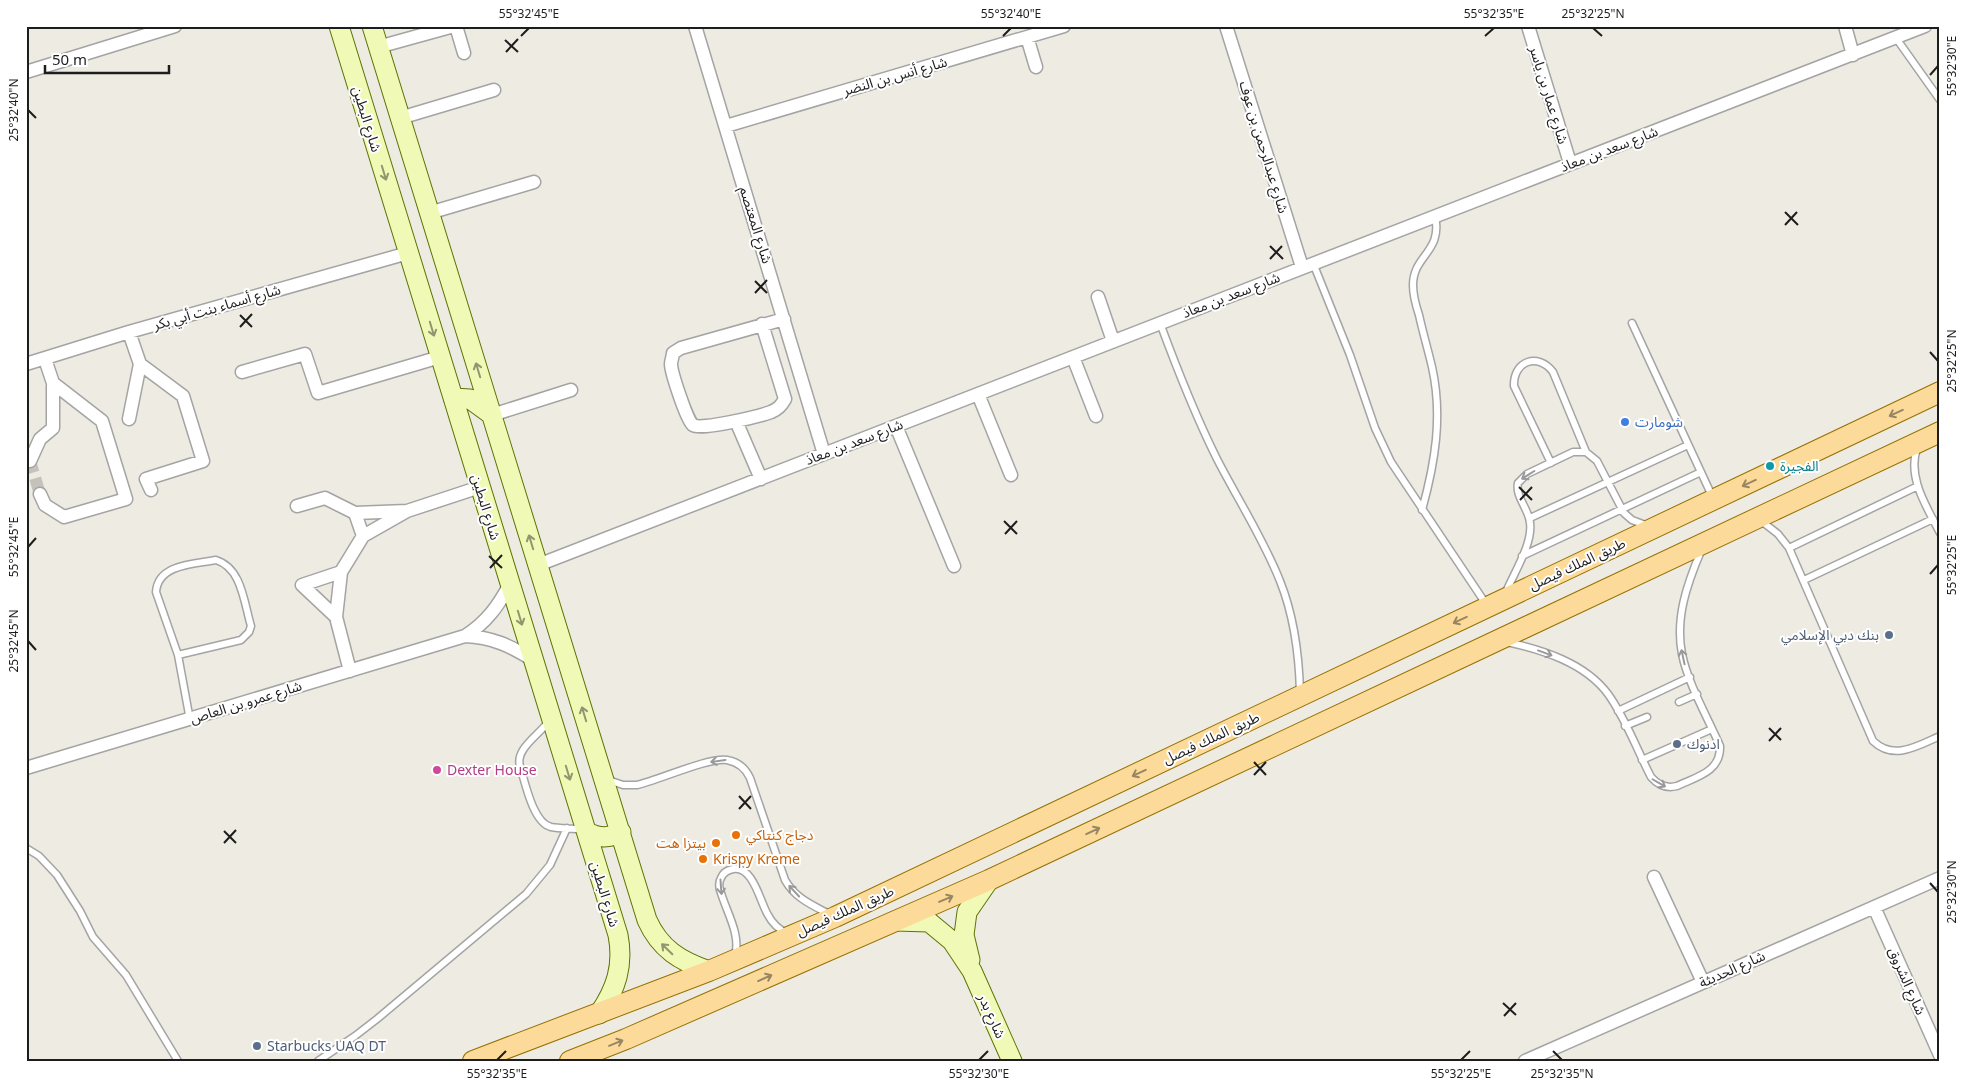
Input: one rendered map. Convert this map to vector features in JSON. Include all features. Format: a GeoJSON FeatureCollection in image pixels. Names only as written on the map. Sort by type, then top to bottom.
{"type":"FeatureCollection","features":[{"type":"Feature","properties":{"kind":"main road","name":"طريق الملك فيصل"},"geometry":{"type":"LineString","coordinates":[[473,1061],[709,971],[835,917],[1940,392]]}},
{"type":"Feature","properties":{"kind":"main road","name":"طريق الملك فيصل"},"geometry":{"type":"LineString","coordinates":[[570,1061],[626,1039],[989,880],[1940,432]]}},
{"type":"Feature","properties":{"kind":"street"},"geometry":{"type":"LineString","coordinates":[[26,72],[175,26]]}},
{"type":"Feature","properties":{"kind":"street","name":"شارع البطين"},"geometry":{"type":"LineString","coordinates":[[339,26],[618,935],[621,958],[620,970],[613,992],[599,1014]]}},
{"type":"Feature","properties":{"kind":"street"},"geometry":{"type":"LineString","coordinates":[[372,26],[648,920],[658,940],[675,957],[709,971]]}},
{"type":"Feature","properties":{"kind":"street"},"geometry":{"type":"LineString","coordinates":[[378,48],[455,26],[464,52]]}},
{"type":"Feature","properties":{"kind":"street","name":"شارع المعتصم"},"geometry":{"type":"LineString","coordinates":[[695,26],[824,454]]}},
{"type":"Feature","properties":{"kind":"street","name":"شارع أنس بن النضر"},"geometry":{"type":"LineString","coordinates":[[726,126],[1064,26]]}},
{"type":"Feature","properties":{"kind":"street","name":"شارع عبدالرحمن بن عوف"},"geometry":{"type":"LineString","coordinates":[[1226,26],[1308,265]]}},
{"type":"Feature","properties":{"kind":"street","name":"شارع عمار بن ياسر"},"geometry":{"type":"LineString","coordinates":[[1528,26],[1570,163]]}},
{"type":"Feature","properties":{"kind":"street"},"geometry":{"type":"LineString","coordinates":[[1844,26],[1853,55]]}},
{"type":"Feature","properties":{"kind":"street","name":"شارع سعد بن معاذ"},"geometry":{"type":"LineString","coordinates":[[538,565],[1925,26]]}},
{"type":"Feature","properties":{"kind":"street"},"geometry":{"type":"LineString","coordinates":[[1028,37],[1036,67]]}},
{"type":"Feature","properties":{"kind":"street"},"geometry":{"type":"LineString","coordinates":[[400,118],[494,90]]}},
{"type":"Feature","properties":{"kind":"street"},"geometry":{"type":"LineString","coordinates":[[429,213],[534,182]]}},
{"type":"Feature","properties":{"kind":"street","name":"شارع أسماء بنت أبي بكر"},"geometry":{"type":"LineString","coordinates":[[26,364],[129,332],[408,252]]}},
{"type":"Feature","properties":{"kind":"street"},"geometry":{"type":"LineString","coordinates":[[1098,297],[1113,341]]}},
{"type":"Feature","properties":{"kind":"street"},"geometry":{"type":"LineString","coordinates":[[762,324],[785,399],[781,406],[771,412],[736,421],[701,428],[693,426],[687,418],[671,364],[674,353],[681,348],[762,324],[784,319]]}},
{"type":"Feature","properties":{"kind":"street"},"geometry":{"type":"LineString","coordinates":[[129,332],[140,364],[129,419]]}},
{"type":"Feature","properties":{"kind":"street"},"geometry":{"type":"LineString","coordinates":[[242,372],[305,354],[318,393],[440,357]]}},
{"type":"Feature","properties":{"kind":"street"},"geometry":{"type":"LineString","coordinates":[[1073,357],[1096,416]]}},
{"type":"Feature","properties":{"kind":"street"},"geometry":{"type":"LineString","coordinates":[[30,461],[40,439],[53,428],[53,383],[45,359]]}},
{"type":"Feature","properties":{"kind":"street"},"geometry":{"type":"LineString","coordinates":[[140,364],[183,396],[203,461],[146,480],[151,490]]}},
{"type":"Feature","properties":{"kind":"street"},"geometry":{"type":"LineString","coordinates":[[40,494],[45,505],[64,517],[126,499],[102,421],[53,383]]}},
{"type":"Feature","properties":{"kind":"street"},"geometry":{"type":"LineString","coordinates":[[492,415],[571,390]]}},
{"type":"Feature","properties":{"kind":"street"},"geometry":{"type":"LineString","coordinates":[[978,394],[1011,475]]}},
{"type":"Feature","properties":{"kind":"street"},"geometry":{"type":"LineString","coordinates":[[453,398],[470,399],[492,415]]}},
{"type":"Feature","properties":{"kind":"street"},"geometry":{"type":"LineString","coordinates":[[736,421],[761,479]]}},
{"type":"Feature","properties":{"kind":"street"},"geometry":{"type":"LineString","coordinates":[[896,426],[954,566]]}},
{"type":"Feature","properties":{"kind":"street"},"geometry":{"type":"LineString","coordinates":[[350,671],[336,617],[341,572],[363,536],[406,511],[480,487]]}},
{"type":"Feature","properties":{"kind":"street"},"geometry":{"type":"LineString","coordinates":[[297,506],[325,498],[355,513],[406,511]]}},
{"type":"Feature","properties":{"kind":"street"},"geometry":{"type":"LineString","coordinates":[[355,513],[363,536]]}},
{"type":"Feature","properties":{"kind":"street"},"geometry":{"type":"LineString","coordinates":[[336,617],[302,585],[341,572]]}},
{"type":"Feature","properties":{"kind":"street","name":"شارع عمرو بن العاص"},"geometry":{"type":"LineString","coordinates":[[26,768],[465,636],[488,618],[510,584]]}},
{"type":"Feature","properties":{"kind":"street","name":"شارع عمرو بن العاص"},"geometry":{"type":"LineString","coordinates":[[465,636],[485,638],[504,643],[533,660]]}},
{"type":"Feature","properties":{"kind":"street"},"geometry":{"type":"LineString","coordinates":[[586,830],[595,836],[606,837],[621,832]]}},
{"type":"Feature","properties":{"kind":"street"},"geometry":{"type":"LineString","coordinates":[[1654,877],[1703,982]]}},
{"type":"Feature","properties":{"kind":"street","name":"شارع الحديثة"},"geometry":{"type":"LineString","coordinates":[[1525,1061],[1940,878]]}},
{"type":"Feature","properties":{"kind":"street","name":"شارع بدر"},"geometry":{"type":"LineString","coordinates":[[972,971],[964,935],[967,912],[989,880]]}},
{"type":"Feature","properties":{"kind":"street","name":"شارع الشروق"},"geometry":{"type":"LineString","coordinates":[[1874,907],[1940,1055]]}},
{"type":"Feature","properties":{"kind":"street","name":"شارع بدر"},"geometry":{"type":"LineString","coordinates":[[893,921],[929,922],[952,941],[972,971],[1012,1061]]}},
{"type":"Feature","properties":{"kind":"lane"},"geometry":{"type":"LineString","coordinates":[[1896,38],[1940,100]]}},
{"type":"Feature","properties":{"kind":"lane"},"geometry":{"type":"LineString","coordinates":[[1422,510],[1432,472],[1438,407],[1436,386],[1413,288],[1415,271],[1434,243],[1437,225],[1435,216]]}},
{"type":"Feature","properties":{"kind":"lane"},"geometry":{"type":"LineString","coordinates":[[1308,265],[1343,336],[1382,445],[1401,479],[1422,510],[1496,603],[1530,538],[1530,518],[1518,491],[1518,483],[1523,476],[1551,462],[1573,452],[1586,452]]}},
{"type":"Feature","properties":{"kind":"lane"},"geometry":{"type":"LineString","coordinates":[[1160,323],[1199,420],[1217,459],[1268,553],[1280,582],[1292,624],[1300,696]]}},
{"type":"Feature","properties":{"kind":"lane"},"geometry":{"type":"LineString","coordinates":[[1632,323],[1713,500]]}},
{"type":"Feature","properties":{"kind":"lane"},"geometry":{"type":"LineString","coordinates":[[1551,462],[1514,386],[1514,379],[1519,368],[1530,362],[1543,363],[1553,372],[1586,452],[1594,458],[1621,510],[1632,520],[1654,528]]}},
{"type":"Feature","properties":{"kind":"lane"},"geometry":{"type":"LineString","coordinates":[[1920,442],[1916,450],[1914,468],[1918,486],[1940,533]]}},
{"type":"Feature","properties":{"kind":"lane"},"geometry":{"type":"LineString","coordinates":[[1530,518],[1688,445]]}},
{"type":"Feature","properties":{"kind":"lane"},"geometry":{"type":"LineString","coordinates":[[1522,556],[1701,472]]}},
{"type":"Feature","properties":{"kind":"lane"},"geometry":{"type":"LineString","coordinates":[[1789,548],[1918,486]]}},
{"type":"Feature","properties":{"kind":"lane"},"geometry":{"type":"LineString","coordinates":[[1757,519],[1778,534],[1789,548],[1873,741],[1883,749],[1895,752],[1908,750],[1940,736]]}},
{"type":"Feature","properties":{"kind":"lane"},"geometry":{"type":"LineString","coordinates":[[1804,580],[1933,519]]}},
{"type":"Feature","properties":{"kind":"lane"},"geometry":{"type":"LineString","coordinates":[[1498,641],[1543,652],[1584,672],[1607,693],[1655,782],[1665,787],[1677,786],[1709,771],[1717,763],[1720,746],[1682,654],[1681,613],[1686,589],[1704,544]]}},
{"type":"Feature","properties":{"kind":"lane"},"geometry":{"type":"LineString","coordinates":[[178,656],[241,640],[249,632],[251,626],[237,576],[222,562],[216,560],[172,569],[161,577],[157,585],[156,592],[178,656],[190,720]]}},
{"type":"Feature","properties":{"kind":"lane"},"geometry":{"type":"LineString","coordinates":[[1618,711],[1690,677]]}},
{"type":"Feature","properties":{"kind":"lane"},"geometry":{"type":"LineString","coordinates":[[1679,702],[1697,694]]}},
{"type":"Feature","properties":{"kind":"lane"},"geometry":{"type":"LineString","coordinates":[[1625,726],[1647,717]]}},
{"type":"Feature","properties":{"kind":"lane"},"geometry":{"type":"LineString","coordinates":[[551,718],[537,736],[521,751],[519,762],[538,818],[549,826],[586,830]]}},
{"type":"Feature","properties":{"kind":"lane"},"geometry":{"type":"LineString","coordinates":[[1642,760],[1712,729]]}},
{"type":"Feature","properties":{"kind":"lane"},"geometry":{"type":"LineString","coordinates":[[603,777],[616,784],[630,786],[643,784],[714,761],[726,760],[738,764],[748,773],[789,888],[801,899],[835,917]]}},
{"type":"Feature","properties":{"kind":"lane"},"geometry":{"type":"LineString","coordinates":[[318,1061],[355,1036],[526,894],[550,864],[567,828]]}},
{"type":"Feature","properties":{"kind":"lane"},"geometry":{"type":"LineString","coordinates":[[26,848],[44,861],[57,875],[80,910],[93,937],[126,974],[178,1061]]}},
{"type":"Feature","properties":{"kind":"lane"},"geometry":{"type":"LineString","coordinates":[[734,960],[737,949],[736,937],[719,885],[722,875],[731,869],[741,869],[749,876],[769,917],[779,928],[791,935]]}},
{"type":"Feature","properties":{"kind":"tunnel"},"geometry":{"type":"LineString","coordinates":[[30,461],[40,494]]}},
{"type":"Feature","properties":{"kind":"place","name":"شومارت"},"geometry":{"type":"Point","coordinates":[1625,422]}},
{"type":"Feature","properties":{"kind":"place","name":"الفجيرة"},"geometry":{"type":"Point","coordinates":[1770,466]}},
{"type":"Feature","properties":{"kind":"place","name":"بنك دبي الإسلامي"},"geometry":{"type":"Point","coordinates":[1889,635]}},
{"type":"Feature","properties":{"kind":"place","name":"ادنوك"},"geometry":{"type":"Point","coordinates":[1677,744]}},
{"type":"Feature","properties":{"kind":"place","name":"Dexter House"},"geometry":{"type":"Point","coordinates":[437,770]}},
{"type":"Feature","properties":{"kind":"place","name":"دجاج كنتاكي"},"geometry":{"type":"Point","coordinates":[736,835]}},
{"type":"Feature","properties":{"kind":"place","name":"بيتزا هت"},"geometry":{"type":"Point","coordinates":[716,843]}},
{"type":"Feature","properties":{"kind":"place","name":"Krispy Kreme"},"geometry":{"type":"Point","coordinates":[703,859]}},
{"type":"Feature","properties":{"kind":"place","name":"Starbucks UAQ DT"},"geometry":{"type":"Point","coordinates":[257,1046]}}]}
